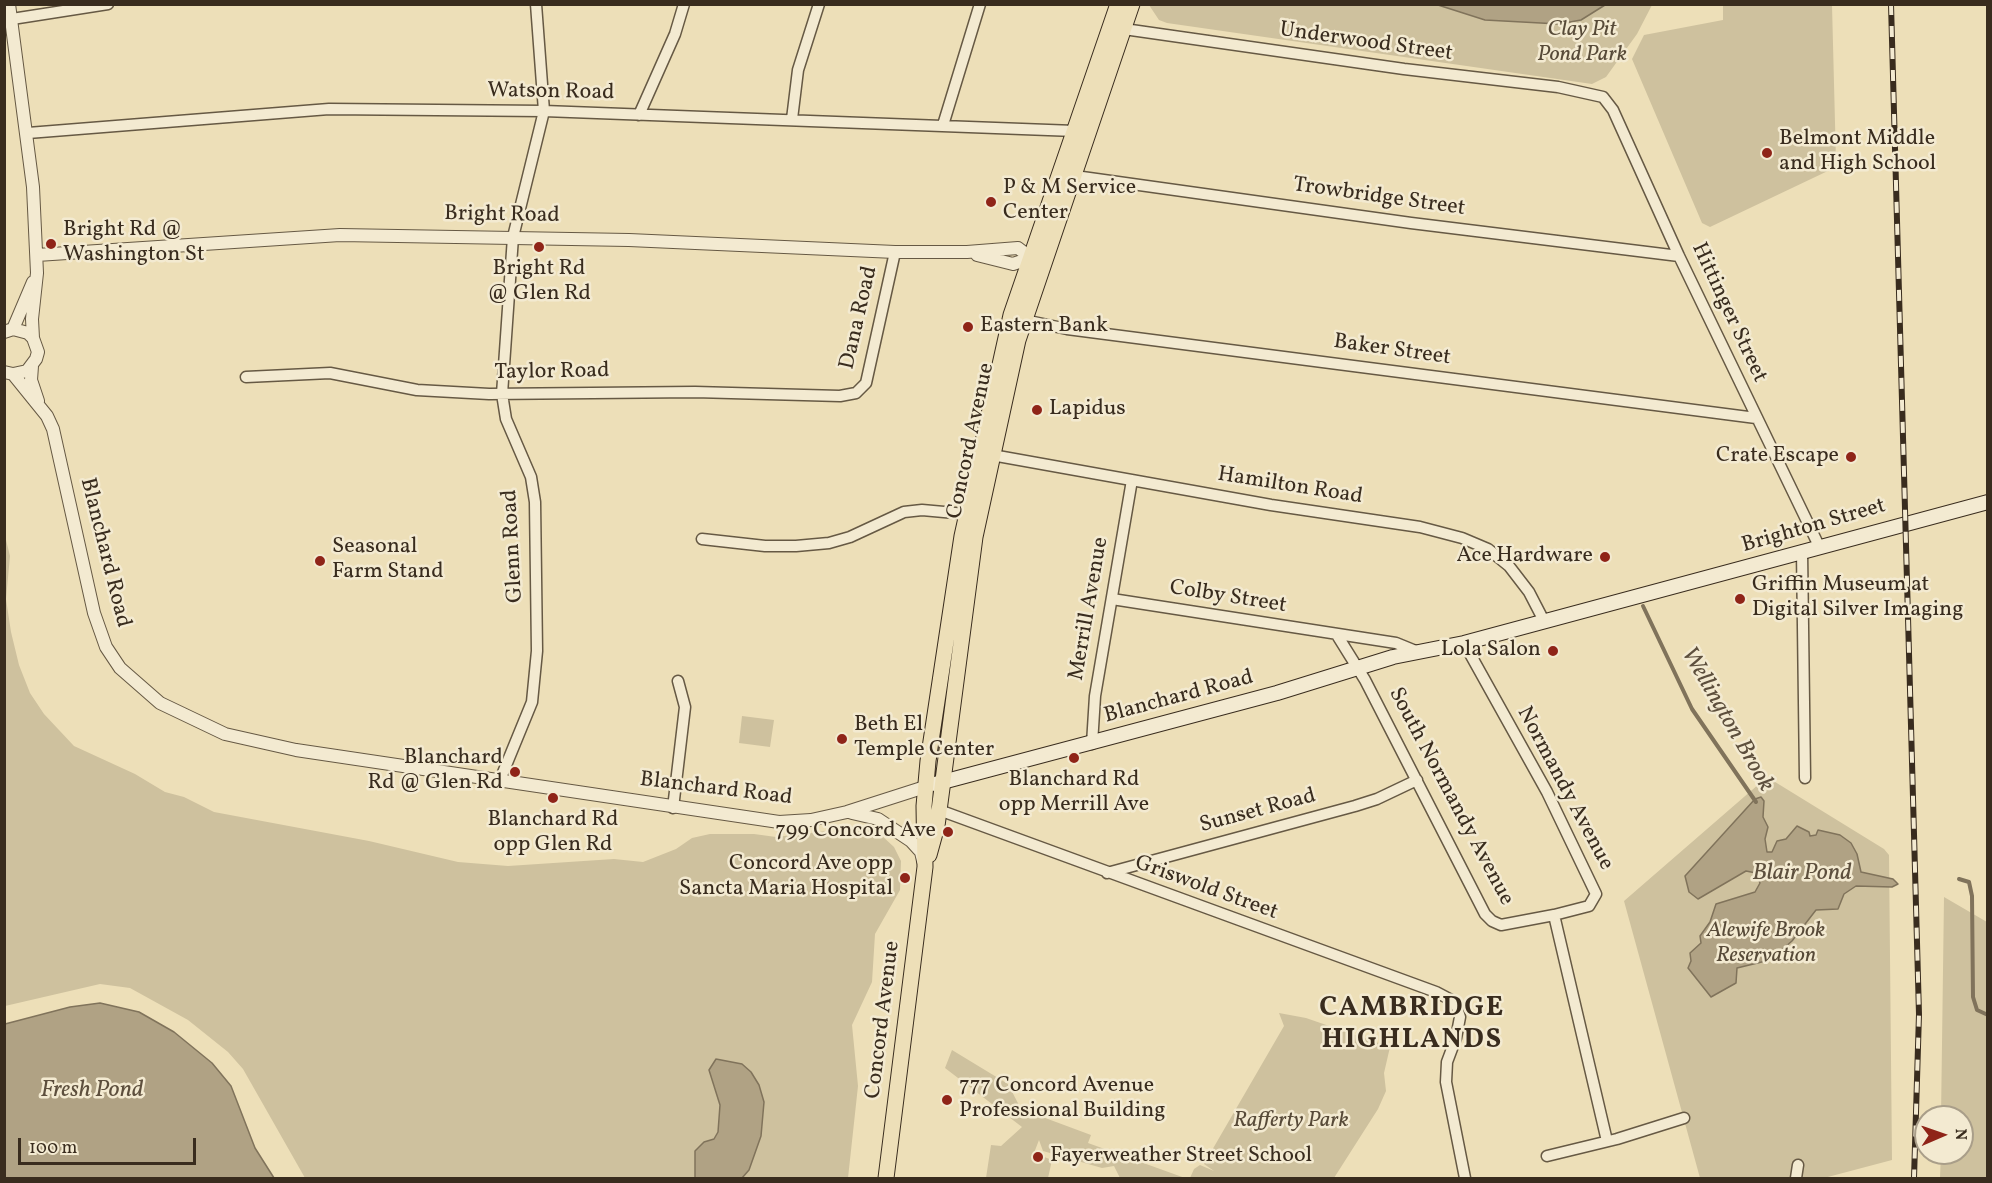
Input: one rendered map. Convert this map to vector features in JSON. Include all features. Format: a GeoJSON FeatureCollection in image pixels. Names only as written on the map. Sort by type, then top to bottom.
{"type":"FeatureCollection","features":[{"type":"Feature","properties":{"kind":"main road","name":"Concord Avenue"},"geometry":{"type":"LineString","coordinates":[[1118,4],[1118,27]]}},
{"type":"Feature","properties":{"kind":"main road","name":"Concord Avenue"},"geometry":{"type":"LineString","coordinates":[[886,1179],[925,867],[925,787],[966,514],[1017,317],[1118,27],[1132,4]]}},
{"type":"Feature","properties":{"kind":"main road","name":"Concord Avenue"},"geometry":{"type":"LineString","coordinates":[[925,867],[936,833],[965,596],[1017,317]]}},
{"type":"Feature","properties":{"kind":"main road","name":"Brighton Street"},"geometry":{"type":"LineString","coordinates":[[1652,592],[1988,502]]}},
{"type":"Feature","properties":{"kind":"main road","name":"Blanchard Road"},"geometry":{"type":"LineString","coordinates":[[925,787],[1092,744],[1359,669],[1393,657],[1464,643],[1652,592]]}},
{"type":"Feature","properties":{"kind":"street","name":"Blanchard Road"},"geometry":{"type":"LineString","coordinates":[[9,4],[27,133],[37,255],[32,319],[33,338],[38,352],[32,366],[31,380],[39,405],[53,429],[94,613],[106,647],[120,668],[138,686],[160,703],[189,718],[225,734],[259,743],[673,808],[779,822],[811,820],[847,812],[925,787]]}},
{"type":"Feature","properties":{"kind":"street"},"geometry":{"type":"LineString","coordinates":[[12,19],[108,4]]}},
{"type":"Feature","properties":{"kind":"street","name":"Glenn Road"},"geometry":{"type":"LineString","coordinates":[[500,780],[532,702],[537,651],[536,502],[531,477],[506,419],[502,394],[513,237],[544,111],[536,4]]}},
{"type":"Feature","properties":{"kind":"street"},"geometry":{"type":"LineString","coordinates":[[639,115],[675,34],[684,4]]}},
{"type":"Feature","properties":{"kind":"street"},"geometry":{"type":"LineString","coordinates":[[792,119],[798,70],[819,4]]}},
{"type":"Feature","properties":{"kind":"street"},"geometry":{"type":"LineString","coordinates":[[943,125],[980,4]]}},
{"type":"Feature","properties":{"kind":"street","name":"Underwood Street"},"geometry":{"type":"LineString","coordinates":[[1118,27],[1404,69],[1558,87],[1603,97]]}},
{"type":"Feature","properties":{"kind":"street","name":"Hittinger Street"},"geometry":{"type":"LineString","coordinates":[[1603,97],[1613,110],[1679,256],[1819,546]]}},
{"type":"Feature","properties":{"kind":"street","name":"Watson Road"},"geometry":{"type":"LineString","coordinates":[[27,133],[329,109],[544,111],[1082,132]]}},
{"type":"Feature","properties":{"kind":"street","name":"Trowbridge Street"},"geometry":{"type":"LineString","coordinates":[[1068,176],[1679,256]]}},
{"type":"Feature","properties":{"kind":"street","name":"Bright Road"},"geometry":{"type":"LineString","coordinates":[[37,255],[340,235],[513,237],[895,252],[967,252],[1013,264],[1038,259]]}},
{"type":"Feature","properties":{"kind":"street","name":"Dana Road"},"geometry":{"type":"LineString","coordinates":[[859,390],[866,383],[872,361],[895,252]]}},
{"type":"Feature","properties":{"kind":"street"},"geometry":{"type":"LineString","coordinates":[[33,338],[28,333],[9,330],[37,273]]}},
{"type":"Feature","properties":{"kind":"street","name":"Baker Street"},"geometry":{"type":"LineString","coordinates":[[1017,317],[1067,329],[1756,418]]}},
{"type":"Feature","properties":{"kind":"street"},"geometry":{"type":"LineString","coordinates":[[9,373],[27,371],[32,366]]}},
{"type":"Feature","properties":{"kind":"street","name":"Blanchard Road"},"geometry":{"type":"LineString","coordinates":[[9,373],[39,405]]}},
{"type":"Feature","properties":{"kind":"street","name":"Taylor Road"},"geometry":{"type":"LineString","coordinates":[[246,377],[330,373],[417,390],[502,394],[547,391],[840,396],[856,393],[859,390]]}},
{"type":"Feature","properties":{"kind":"street","name":"Hamilton Road"},"geometry":{"type":"LineString","coordinates":[[992,455],[1420,527],[1462,538],[1488,549],[1509,566],[1529,592],[1544,621]]}},
{"type":"Feature","properties":{"kind":"street","name":"Merrill Avenue"},"geometry":{"type":"LineString","coordinates":[[1092,744],[1095,696],[1132,480]]}},
{"type":"Feature","properties":{"kind":"street"},"geometry":{"type":"LineString","coordinates":[[702,539],[765,546],[829,543],[850,537],[904,512],[922,510],[966,514]]}},
{"type":"Feature","properties":{"kind":"street"},"geometry":{"type":"LineString","coordinates":[[1802,551],[1805,778]]}},
{"type":"Feature","properties":{"kind":"street","name":"Colby Street"},"geometry":{"type":"LineString","coordinates":[[1112,599],[1396,643],[1419,652]]}},
{"type":"Feature","properties":{"kind":"street"},"geometry":{"type":"LineString","coordinates":[[1338,635],[1359,669]]}},
{"type":"Feature","properties":{"kind":"street","name":"Normandy Avenue"},"geometry":{"type":"LineString","coordinates":[[1464,643],[1547,792],[1591,879],[1596,894],[1589,906],[1554,915]]}},
{"type":"Feature","properties":{"kind":"street","name":"South Normandy Avenue"},"geometry":{"type":"LineString","coordinates":[[1359,669],[1485,914],[1492,921],[1501,925],[1554,915]]}},
{"type":"Feature","properties":{"kind":"street"},"geometry":{"type":"LineString","coordinates":[[673,808],[685,707],[678,681]]}},
{"type":"Feature","properties":{"kind":"street","name":"Sunset Road"},"geometry":{"type":"LineString","coordinates":[[1107,873],[1355,806],[1377,799],[1417,780]]}},
{"type":"Feature","properties":{"kind":"street","name":"Griswold Street"},"geometry":{"type":"LineString","coordinates":[[939,810],[1436,992],[1458,1006],[1460,1017],[1456,1038],[1447,1062],[1446,1082],[1465,1179]]}},
{"type":"Feature","properties":{"kind":"street"},"geometry":{"type":"LineString","coordinates":[[847,812],[878,819],[911,841],[921,852],[925,867]]}},
{"type":"Feature","properties":{"kind":"street"},"geometry":{"type":"LineString","coordinates":[[1554,915],[1607,1142]]}},
{"type":"Feature","properties":{"kind":"street"},"geometry":{"type":"LineString","coordinates":[[1547,1155],[1607,1142],[1684,1118]]}},
{"type":"Feature","properties":{"kind":"street"},"geometry":{"type":"LineString","coordinates":[[1796,1179],[1798,1165]]}},
{"type":"Feature","properties":{"kind":"green space","name":"Clay Pit Pond Park"},"geometry":{"type":"Polygon","coordinates":[[[1149,5],[1652,5],[1637,34],[1606,77],[1592,84],[1167,23],[1159,20],[1149,5]]]}},
{"type":"Feature","properties":{"kind":"green space"},"geometry":{"type":"Polygon","coordinates":[[[1723,5],[1832,5],[1836,162],[1832,169],[1710,227],[1702,223],[1632,59],[1644,35],[1723,20],[1723,5]]]}},
{"type":"Feature","properties":{"kind":"green space"},"geometry":{"type":"Polygon","coordinates":[[[4,532],[10,556],[6,599],[11,632],[19,665],[30,693],[44,714],[74,746],[135,774],[165,792],[184,797],[214,812],[369,841],[458,862],[508,866],[614,859],[643,862],[676,849],[692,838],[710,834],[754,834],[776,837],[827,831],[834,837],[847,835],[849,826],[858,826],[881,835],[894,847],[901,861],[900,890],[875,934],[872,982],[852,1025],[858,1086],[848,1178],[305,1178],[243,1069],[228,1052],[188,1020],[130,988],[100,984],[5,1006],[4,532]]]}},
{"type":"Feature","properties":{"kind":"green space"},"geometry":{"type":"Polygon","coordinates":[[[742,716],[774,720],[770,747],[739,743],[742,716]]]}},
{"type":"Feature","properties":{"kind":"green space","name":"Alewife Brook Reservation"},"geometry":{"type":"Polygon","coordinates":[[[1767,777],[1884,849],[1889,855],[1892,1160],[1824,1178],[1700,1178],[1624,901],[1767,777]]]}},
{"type":"Feature","properties":{"kind":"green space"},"geometry":{"type":"Polygon","coordinates":[[[1944,897],[1987,922],[1987,1178],[1940,1178],[1941,1165],[1974,1165],[1974,1105],[1941,1105],[1944,897]]]}},
{"type":"Feature","properties":{"kind":"green space","name":"Rafferty Park"},"geometry":{"type":"Polygon","coordinates":[[[1279,1013],[1306,1018],[1390,1047],[1384,1073],[1386,1091],[1378,1109],[1334,1178],[1190,1178],[1194,1169],[1200,1165],[1214,1171],[1204,1164],[1284,1026],[1279,1013]]]}},
{"type":"Feature","properties":{"kind":"green space"},"geometry":{"type":"Polygon","coordinates":[[[952,1050],[1008,1084],[1021,1109],[1091,1135],[1088,1143],[1185,1178],[1120,1178],[1114,1166],[1102,1168],[1043,1151],[1039,1140],[1034,1153],[1052,1160],[1048,1178],[986,1178],[991,1145],[1001,1146],[1022,1127],[945,1068],[952,1050]]]}},
{"type":"Feature","properties":{"kind":"water"},"geometry":{"type":"Polygon","coordinates":[[[1438,5],[1605,5],[1581,20],[1559,24],[1485,20],[1438,5]]]}},
{"type":"Feature","properties":{"kind":"water","name":"Blair Pond"},"geometry":{"type":"Polygon","coordinates":[[[1761,797],[1764,801],[1763,817],[1768,827],[1765,839],[1767,852],[1772,852],[1777,841],[1786,839],[1797,826],[1809,832],[1810,836],[1816,835],[1818,830],[1840,835],[1851,843],[1857,854],[1861,872],[1893,879],[1898,884],[1892,887],[1856,886],[1844,894],[1838,909],[1816,910],[1792,941],[1770,960],[1737,968],[1736,983],[1711,997],[1688,968],[1691,961],[1690,953],[1701,943],[1700,936],[1710,922],[1716,904],[1755,892],[1760,883],[1756,873],[1746,871],[1698,899],[1689,892],[1685,876],[1755,799],[1761,797]]]}},
{"type":"Feature","properties":{"kind":"water","name":"Fresh Pond"},"geometry":{"type":"Polygon","coordinates":[[[100,1003],[139,1012],[174,1032],[212,1063],[231,1086],[255,1148],[274,1178],[5,1178],[5,1024],[70,1007],[100,1003]]]}},
{"type":"Feature","properties":{"kind":"water"},"geometry":{"type":"Polygon","coordinates":[[[716,1059],[742,1064],[751,1072],[759,1085],[764,1102],[761,1136],[749,1170],[742,1178],[695,1178],[695,1151],[704,1142],[714,1139],[718,1132],[720,1105],[709,1070],[716,1059]]]}},
{"type":"Feature","properties":{"kind":"waterway","name":"Wellington Brook"},"geometry":{"type":"LineString","coordinates":[[1643,606],[1692,709],[1756,802]]}},
{"type":"Feature","properties":{"kind":"waterway","name":"Wellington Brook"},"geometry":{"type":"LineString","coordinates":[[1959,879],[1969,882],[1972,896],[1973,997],[1977,1010],[1988,1015]]}},
{"type":"Feature","properties":{"kind":"railway"},"geometry":{"type":"LineString","coordinates":[[1891,4],[1919,1014],[1914,1178]]}},
{"type":"Feature","properties":{"kind":"place","name":"Belmont Middle and High School"},"geometry":{"type":"Point","coordinates":[1767,153]}},
{"type":"Feature","properties":{"kind":"place","name":"P & M Service Center"},"geometry":{"type":"Point","coordinates":[991,202]}},
{"type":"Feature","properties":{"kind":"place","name":"Bright Rd @ Washington St"},"geometry":{"type":"Point","coordinates":[51,244]}},
{"type":"Feature","properties":{"kind":"place","name":"Bright Rd @ Glen Rd"},"geometry":{"type":"Point","coordinates":[539,247]}},
{"type":"Feature","properties":{"kind":"place","name":"Eastern Bank"},"geometry":{"type":"Point","coordinates":[968,327]}},
{"type":"Feature","properties":{"kind":"place","name":"Lapidus"},"geometry":{"type":"Point","coordinates":[1037,410]}},
{"type":"Feature","properties":{"kind":"place","name":"Crate Escape"},"geometry":{"type":"Point","coordinates":[1851,457]}},
{"type":"Feature","properties":{"kind":"place","name":"Ace Hardware"},"geometry":{"type":"Point","coordinates":[1605,557]}},
{"type":"Feature","properties":{"kind":"place","name":"Seasonal Farm Stand"},"geometry":{"type":"Point","coordinates":[320,561]}},
{"type":"Feature","properties":{"kind":"place","name":"Griffin Museum at Digital Silver Imaging"},"geometry":{"type":"Point","coordinates":[1740,599]}},
{"type":"Feature","properties":{"kind":"place","name":"Lola Salon"},"geometry":{"type":"Point","coordinates":[1553,651]}},
{"type":"Feature","properties":{"kind":"place","name":"Beth El Temple Center"},"geometry":{"type":"Point","coordinates":[842,739]}},
{"type":"Feature","properties":{"kind":"place","name":"Blanchard Rd opp Merrill Ave"},"geometry":{"type":"Point","coordinates":[1074,758]}},
{"type":"Feature","properties":{"kind":"place","name":"Blanchard Rd @ Glen Rd"},"geometry":{"type":"Point","coordinates":[515,772]}},
{"type":"Feature","properties":{"kind":"place","name":"Blanchard Rd opp Glen Rd"},"geometry":{"type":"Point","coordinates":[553,798]}},
{"type":"Feature","properties":{"kind":"place","name":"799 Concord Ave"},"geometry":{"type":"Point","coordinates":[948,832]}},
{"type":"Feature","properties":{"kind":"place","name":"Concord Ave opp Sancta Maria Hospital"},"geometry":{"type":"Point","coordinates":[905,878]}},
{"type":"Feature","properties":{"kind":"place","name":"777 Concord Avenue Professional Building"},"geometry":{"type":"Point","coordinates":[947,1100]}},
{"type":"Feature","properties":{"kind":"place","name":"Fayerweather Street School"},"geometry":{"type":"Point","coordinates":[1038,1157]}},
{"type":"Feature","properties":{"kind":"district","name":"CAMBRIDGE HIGHLANDS"},"geometry":{"type":"Point","coordinates":[1412,1026]}}]}
